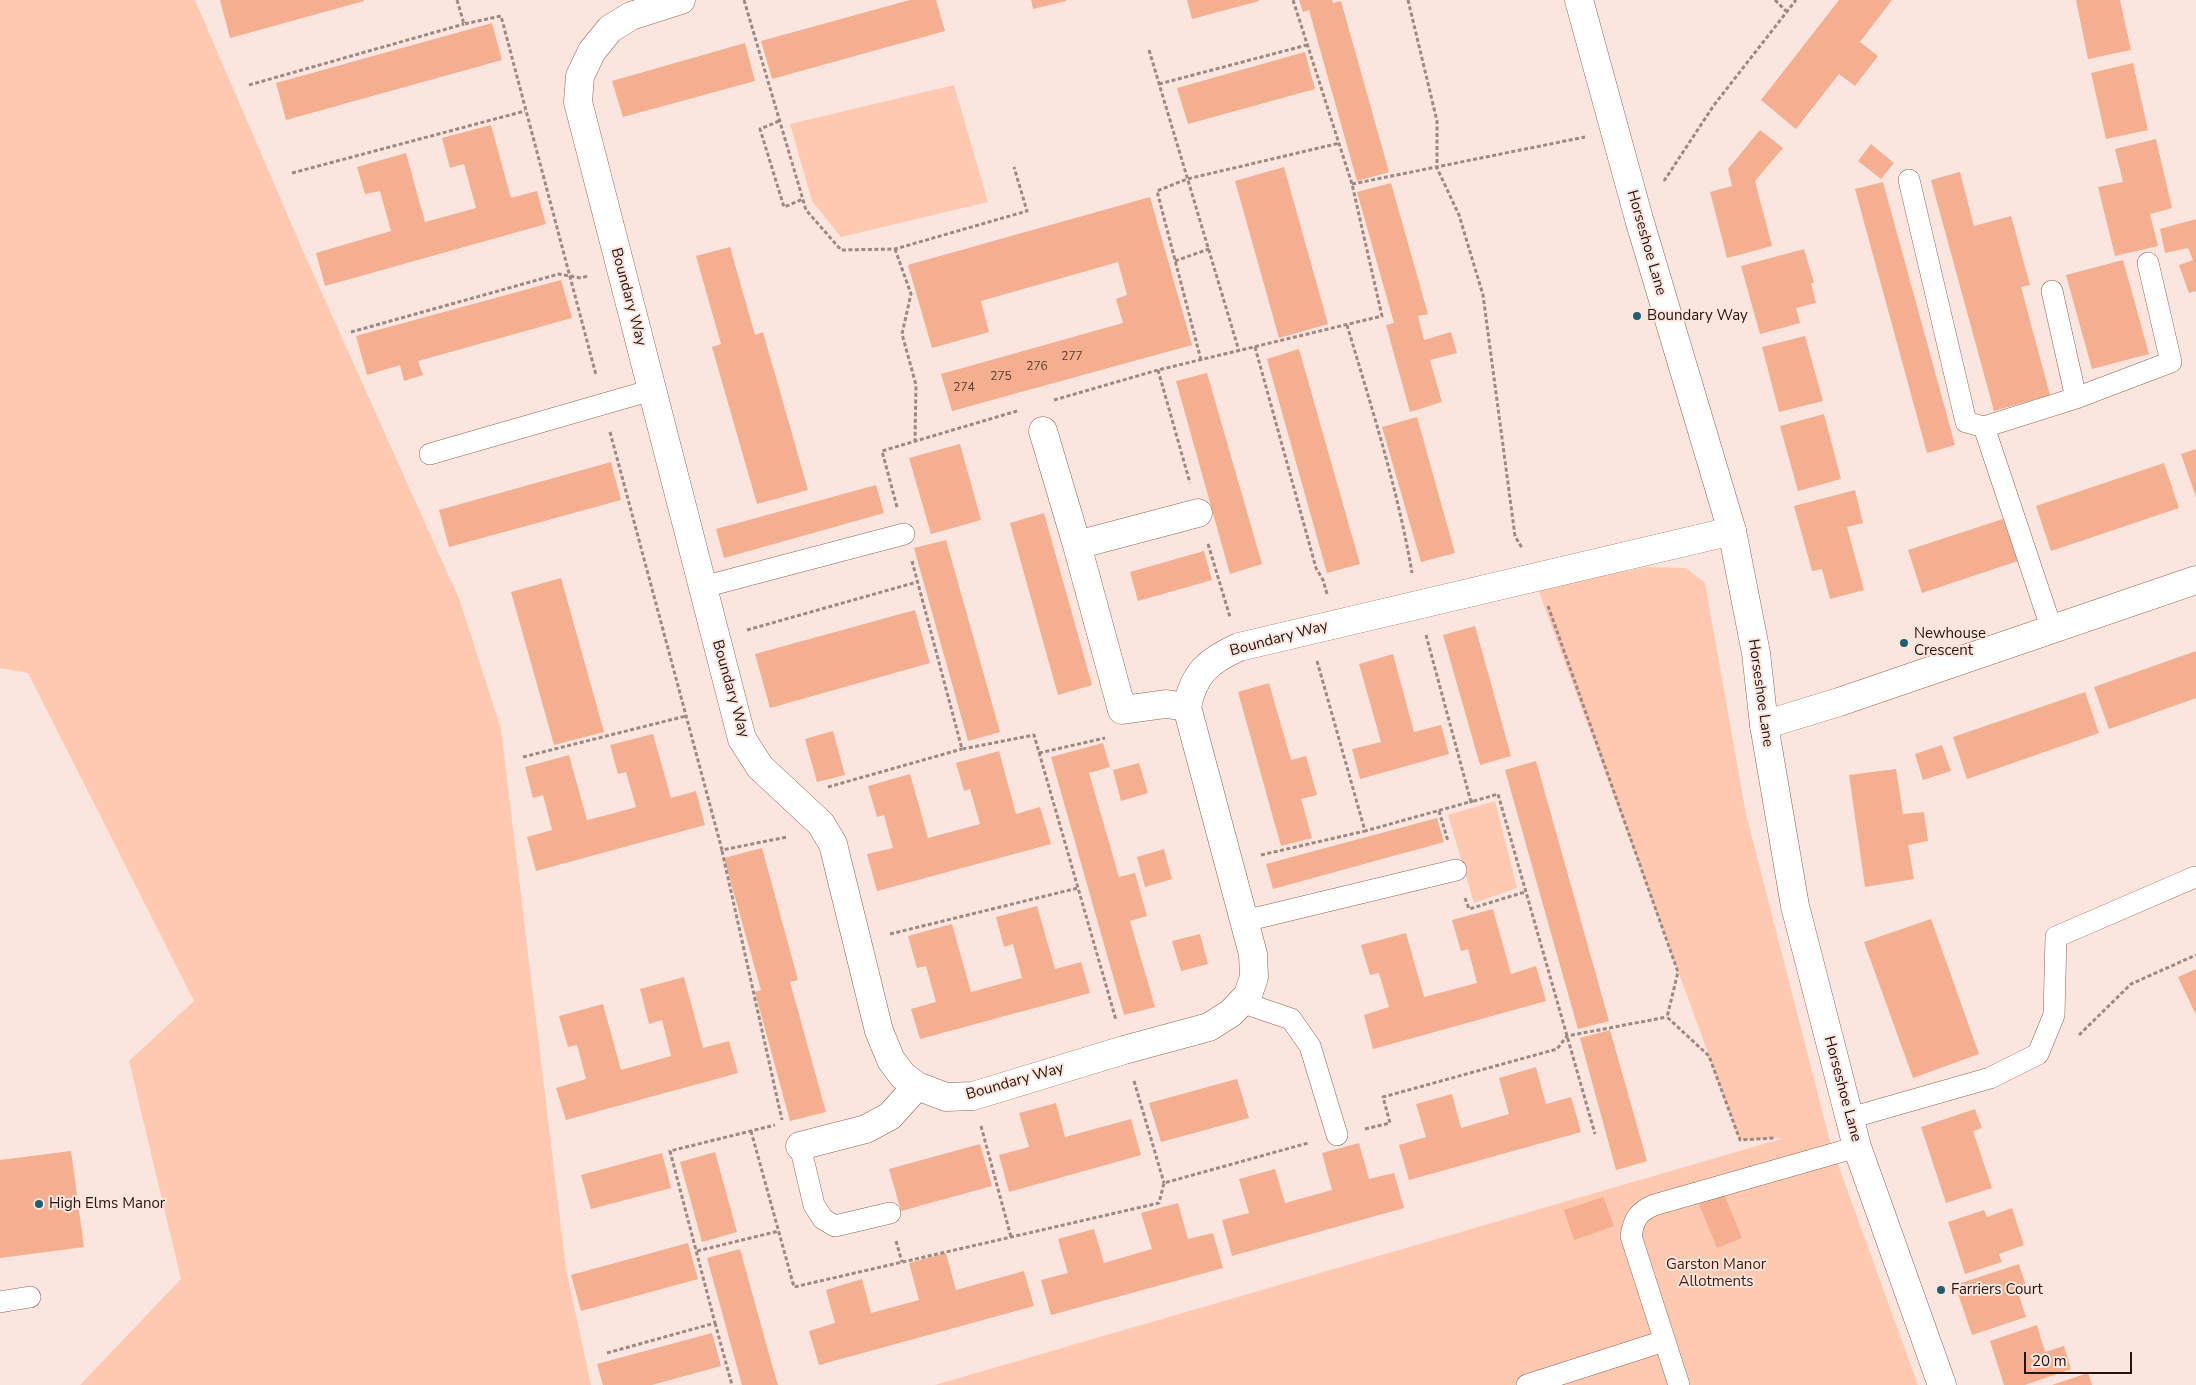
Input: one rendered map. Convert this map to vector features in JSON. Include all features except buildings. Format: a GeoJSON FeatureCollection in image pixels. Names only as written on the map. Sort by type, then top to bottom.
{"type":"FeatureCollection","features":[{"type":"Feature","properties":{"kind":"street","name":"Boundary Way"},"geometry":{"type":"LineString","coordinates":[[681,0],[630,16],[610,29],[592,51],[580,76],[578,102],[742,739],[760,767],[821,824],[833,844],[879,1031],[891,1060],[903,1076],[917,1086],[946,1097],[973,1096],[1124,1050],[1209,1027],[1231,1013],[1248,995],[1254,977],[1253,954],[1187,708],[1191,690],[1197,677],[1207,664],[1239,647],[1732,531]]}},
{"type":"Feature","properties":{"kind":"street","name":"Horseshoe Lane"},"geometry":{"type":"LineString","coordinates":[[1579,0],[1638,219],[1732,531],[1756,653],[1764,725],[1795,906],[1857,1147],[1942,1385]]}},
{"type":"Feature","properties":{"kind":"street"},"geometry":{"type":"LineString","coordinates":[[1042,430],[1077,545],[1122,710],[1166,704],[1187,708]]}},
{"type":"Feature","properties":{"kind":"street"},"geometry":{"type":"LineString","coordinates":[[1077,545],[1198,513]]}},
{"type":"Feature","properties":{"kind":"street"},"geometry":{"type":"LineString","coordinates":[[1764,725],[1839,702],[2196,580]]}},
{"type":"Feature","properties":{"kind":"street"},"geometry":{"type":"LineString","coordinates":[[800,1146],[866,1129],[890,1116],[917,1086]]}},
{"type":"Feature","properties":{"kind":"lane"},"geometry":{"type":"LineString","coordinates":[[1909,180],[1966,422],[1984,427],[2076,398],[2171,362],[2148,263]]}},
{"type":"Feature","properties":{"kind":"lane"},"geometry":{"type":"LineString","coordinates":[[2052,291],[2076,398]]}},
{"type":"Feature","properties":{"kind":"lane"},"geometry":{"type":"LineString","coordinates":[[430,454],[652,390]]}},
{"type":"Feature","properties":{"kind":"lane"},"geometry":{"type":"LineString","coordinates":[[1984,427],[2052,630]]}},
{"type":"Feature","properties":{"kind":"lane"},"geometry":{"type":"LineString","coordinates":[[703,587],[904,534]]}},
{"type":"Feature","properties":{"kind":"lane"},"geometry":{"type":"LineString","coordinates":[[1242,917],[1257,918],[1456,870]]}},
{"type":"Feature","properties":{"kind":"lane"},"geometry":{"type":"LineString","coordinates":[[1850,1118],[1990,1078],[2038,1054],[2054,1015],[2056,937],[2195,877]]}},
{"type":"Feature","properties":{"kind":"lane"},"geometry":{"type":"LineString","coordinates":[[1241,1002],[1291,1019],[1310,1046],[1337,1135]]}},
{"type":"Feature","properties":{"kind":"lane"},"geometry":{"type":"LineString","coordinates":[[800,1146],[814,1205],[823,1219],[835,1226],[890,1213]]}},
{"type":"Feature","properties":{"kind":"lane"},"geometry":{"type":"LineString","coordinates":[[1679,1385],[1631,1236],[1634,1221],[1642,1210],[1799,1162],[1857,1147]]}},
{"type":"Feature","properties":{"kind":"lane"},"geometry":{"type":"LineString","coordinates":[[0,1302],[30,1297]]}},
{"type":"Feature","properties":{"kind":"lane"},"geometry":{"type":"LineString","coordinates":[[1527,1385],[1664,1341]]}},
{"type":"Feature","properties":{"kind":"path"},"geometry":{"type":"LineString","coordinates":[[457,0],[464,24]]}},
{"type":"Feature","properties":{"kind":"path"},"geometry":{"type":"LineString","coordinates":[[744,0],[806,210],[841,250],[895,249],[1027,211],[1014,167]]}},
{"type":"Feature","properties":{"kind":"path"},"geometry":{"type":"LineString","coordinates":[[1158,370],[1382,316],[1352,184],[1293,0]]}},
{"type":"Feature","properties":{"kind":"path"},"geometry":{"type":"LineString","coordinates":[[1408,0],[1437,121],[1437,168],[1459,215],[1483,295],[1515,536],[1537,577],[1678,972],[1667,1017]]}},
{"type":"Feature","properties":{"kind":"path"},"geometry":{"type":"LineString","coordinates":[[1775,0],[1786,10]]}},
{"type":"Feature","properties":{"kind":"path"},"geometry":{"type":"LineString","coordinates":[[1638,219],[1714,105],[1786,10],[1796,0]]}},
{"type":"Feature","properties":{"kind":"path"},"geometry":{"type":"LineString","coordinates":[[249,85],[464,24],[501,16],[722,850],[782,1123],[670,1151],[732,1385]]}},
{"type":"Feature","properties":{"kind":"path"},"geometry":{"type":"LineString","coordinates":[[1159,84],[1307,45]]}},
{"type":"Feature","properties":{"kind":"path"},"geometry":{"type":"LineString","coordinates":[[1148,50],[1239,351]]}},
{"type":"Feature","properties":{"kind":"path"},"geometry":{"type":"LineString","coordinates":[[292,173],[525,112]]}},
{"type":"Feature","properties":{"kind":"path"},"geometry":{"type":"LineString","coordinates":[[779,121],[760,129],[784,206],[803,200]]}},
{"type":"Feature","properties":{"kind":"path"},"geometry":{"type":"LineString","coordinates":[[1352,184],[1615,131]]}},
{"type":"Feature","properties":{"kind":"path"},"geometry":{"type":"LineString","coordinates":[[1201,360],[1157,191],[1187,179],[1340,143]]}},
{"type":"Feature","properties":{"kind":"path"},"geometry":{"type":"LineString","coordinates":[[895,249],[911,294],[902,334],[916,385],[915,441]]}},
{"type":"Feature","properties":{"kind":"path"},"geometry":{"type":"LineString","coordinates":[[1175,262],[1209,249]]}},
{"type":"Feature","properties":{"kind":"path"},"geometry":{"type":"LineString","coordinates":[[351,332],[559,274],[581,278],[621,268]]}},
{"type":"Feature","properties":{"kind":"path"},"geometry":{"type":"LineString","coordinates":[[1347,324],[1376,421],[1401,522],[1418,605],[1471,802],[1498,794],[1595,1134]]}},
{"type":"Feature","properties":{"kind":"path"},"geometry":{"type":"LineString","coordinates":[[1255,347],[1316,568],[1323,580],[1334,624]]}},
{"type":"Feature","properties":{"kind":"path"},"geometry":{"type":"LineString","coordinates":[[882,451],[962,749]]}},
{"type":"Feature","properties":{"kind":"path"},"geometry":{"type":"LineString","coordinates":[[743,631],[918,582]]}},
{"type":"Feature","properties":{"kind":"path"},"geometry":{"type":"LineString","coordinates":[[1308,630],[1365,831]]}},
{"type":"Feature","properties":{"kind":"path"},"geometry":{"type":"LineString","coordinates":[[1039,752],[1131,732],[1122,710]]}},
{"type":"Feature","properties":{"kind":"path"},"geometry":{"type":"LineString","coordinates":[[523,758],[686,716]]}},
{"type":"Feature","properties":{"kind":"path"},"geometry":{"type":"LineString","coordinates":[[751,1131],[794,1287],[1159,1203],[1164,1183],[1034,735],[962,749],[792,797]]}},
{"type":"Feature","properties":{"kind":"path"},"geometry":{"type":"LineString","coordinates":[[1228,863],[1365,831],[1476,800]]}},
{"type":"Feature","properties":{"kind":"path"},"geometry":{"type":"LineString","coordinates":[[722,850],[824,830]]}},
{"type":"Feature","properties":{"kind":"path"},"geometry":{"type":"LineString","coordinates":[[857,942],[1078,888]]}},
{"type":"Feature","properties":{"kind":"path"},"geometry":{"type":"LineString","coordinates":[[1164,1183],[1337,1135],[1390,1123],[1383,1098],[1557,1048],[1567,1036],[1667,1017]]}},
{"type":"Feature","properties":{"kind":"path"},"geometry":{"type":"LineString","coordinates":[[1667,1017],[1709,1056],[1740,1140],[1787,1137],[1799,1162]]}},
{"type":"Feature","properties":{"kind":"path"},"geometry":{"type":"LineString","coordinates":[[973,1096],[1012,1237]]}},
{"type":"Feature","properties":{"kind":"path"},"geometry":{"type":"LineString","coordinates":[[696,1251],[779,1232]]}},
{"type":"Feature","properties":{"kind":"path"},"geometry":{"type":"LineString","coordinates":[[607,1352],[715,1323]]}},
{"type":"Feature","properties":{"kind":"green space"},"geometry":{"type":"Polygon","coordinates":[[[0,0],[195,0],[300,244],[460,601],[501,729],[566,1269],[591,1385],[80,1385],[181,1279],[129,1061],[194,1001],[28,673],[0,668],[0,0]]]}},
{"type":"Feature","properties":{"kind":"green space"},"geometry":{"type":"Polygon","coordinates":[[[954,85],[988,202],[841,237],[812,201],[790,124],[954,85]]]}},
{"type":"Feature","properties":{"kind":"green space","name":"Garston Manor Allotments"},"geometry":{"type":"Polygon","coordinates":[[[1647,567],[1686,568],[1705,583],[1746,814],[1831,1145],[1918,1385],[935,1385],[1784,1138],[1740,1140],[1538,589],[1647,567]]]}},
{"type":"Feature","properties":{"kind":"green space"},"geometry":{"type":"Polygon","coordinates":[[[1495,801],[1517,888],[1474,903],[1448,815],[1495,801]]]}},
{"type":"Feature","properties":{"kind":"place","name":"Boundary Way"},"geometry":{"type":"Point","coordinates":[1637,316]}},
{"type":"Feature","properties":{"kind":"place","name":"Newhouse Crescent"},"geometry":{"type":"Point","coordinates":[1904,643]}},
{"type":"Feature","properties":{"kind":"place","name":"High Elms Manor"},"geometry":{"type":"Point","coordinates":[39,1204]}},
{"type":"Feature","properties":{"kind":"place","name":"Farriers Court"},"geometry":{"type":"Point","coordinates":[1941,1290]}}]}
